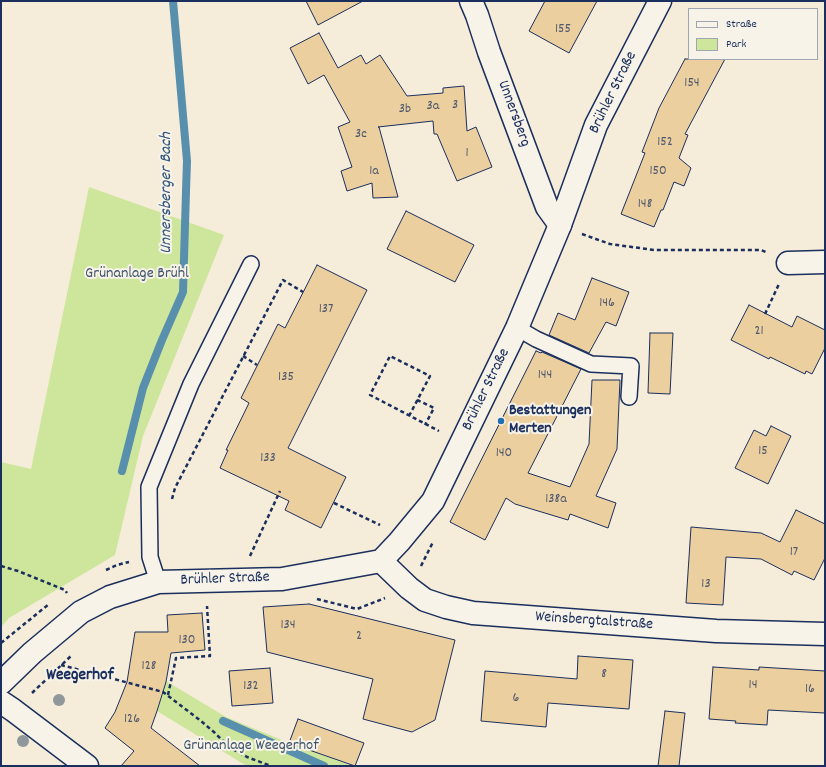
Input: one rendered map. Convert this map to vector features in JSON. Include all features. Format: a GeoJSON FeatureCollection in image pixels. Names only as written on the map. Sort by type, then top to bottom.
{"type":"FeatureCollection","features":[{"type":"Feature","properties":{"kind":"main road","name":"Unnersberg"},"geometry":{"type":"LineString","coordinates":[[471,1],[547,207],[560,225]]}},
{"type":"Feature","properties":{"kind":"main road","name":"Brühler Straße"},"geometry":{"type":"LineString","coordinates":[[1,683],[32,653],[81,612],[110,597],[158,582],[282,579],[381,561],[433,501],[517,328],[560,225],[596,125],[660,1]]}},
{"type":"Feature","properties":{"kind":"main road"},"geometry":{"type":"LineString","coordinates":[[788,263],[825,262]]}},
{"type":"Feature","properties":{"kind":"main road","name":"Weinsbergtalstraße"},"geometry":{"type":"LineString","coordinates":[[381,561],[408,588],[425,600],[446,607],[473,613],[716,631],[825,634]]}},
{"type":"Feature","properties":{"kind":"main road"},"geometry":{"type":"LineString","coordinates":[[7,706],[87,766]]}},
{"type":"Feature","properties":{"kind":"lane","name":"Brühler Straße"},"geometry":{"type":"LineString","coordinates":[[158,582],[150,557],[149,487],[192,384],[251,264]]}},
{"type":"Feature","properties":{"kind":"lane"},"geometry":{"type":"LineString","coordinates":[[517,328],[536,339],[591,364],[631,366],[630,397]]}},
{"type":"Feature","properties":{"kind":"path"},"geometry":{"type":"LineString","coordinates":[[580,233],[610,244],[654,250],[761,250],[788,263],[765,314]]}},
{"type":"Feature","properties":{"kind":"path"},"geometry":{"type":"LineString","coordinates":[[172,501],[175,488],[283,280],[303,292]]}},
{"type":"Feature","properties":{"kind":"path"},"geometry":{"type":"LineString","coordinates":[[243,356],[257,365]]}},
{"type":"Feature","properties":{"kind":"path"},"geometry":{"type":"LineString","coordinates":[[409,416],[430,376],[390,356],[370,395],[425,425],[444,434]]}},
{"type":"Feature","properties":{"kind":"path"},"geometry":{"type":"LineString","coordinates":[[417,400],[434,408],[425,425]]}},
{"type":"Feature","properties":{"kind":"path"},"geometry":{"type":"LineString","coordinates":[[257,557],[249,558],[280,491]]}},
{"type":"Feature","properties":{"kind":"path"},"geometry":{"type":"LineString","coordinates":[[334,503],[384,527]]}},
{"type":"Feature","properties":{"kind":"path"},"geometry":{"type":"LineString","coordinates":[[316,599],[357,609],[408,588],[436,537]]}},
{"type":"Feature","properties":{"kind":"path"},"geometry":{"type":"LineString","coordinates":[[1,566],[18,571],[65,590]]}},
{"type":"Feature","properties":{"kind":"path"},"geometry":{"type":"LineString","coordinates":[[168,696],[176,658],[210,656],[207,604]]}},
{"type":"Feature","properties":{"kind":"path"},"geometry":{"type":"LineString","coordinates":[[7,706],[61,665],[163,692],[216,733],[229,747],[247,757],[271,766]]}},
{"type":"Feature","properties":{"kind":"green space","name":"Grünanlage Brühl"},"geometry":{"type":"Polygon","coordinates":[[[89,187],[224,235],[143,436],[115,555],[9,618],[1,627],[1,462],[31,469],[89,187]]]}},
{"type":"Feature","properties":{"kind":"green space","name":"Grünanlage Weegerhof"},"geometry":{"type":"Polygon","coordinates":[[[166,681],[226,717],[289,743],[353,766],[245,765],[157,711],[166,681]]]}},
{"type":"Feature","properties":{"kind":"building"},"geometry":{"type":"Polygon","coordinates":[[[306,1],[363,1],[318,25],[306,1]]]}},
{"type":"Feature","properties":{"kind":"building"},"geometry":{"type":"Polygon","coordinates":[[[545,1],[597,1],[569,53],[529,31],[545,1]]]}},
{"type":"Feature","properties":{"kind":"building"},"geometry":{"type":"Polygon","coordinates":[[[319,33],[338,68],[361,55],[366,64],[380,55],[407,96],[443,93],[443,88],[464,86],[467,131],[476,127],[492,167],[457,181],[437,134],[434,134],[433,121],[378,127],[398,197],[373,198],[372,183],[347,191],[341,171],[352,167],[338,127],[350,122],[324,75],[308,84],[290,48],[319,33]]]}},
{"type":"Feature","properties":{"kind":"building"},"geometry":{"type":"Polygon","coordinates":[[[685,59],[724,60],[685,134],[688,135],[679,158],[691,168],[684,186],[674,182],[663,210],[661,210],[654,227],[621,214],[645,153],[642,152],[659,108],[685,59]]]}},
{"type":"Feature","properties":{"kind":"building"},"geometry":{"type":"Polygon","coordinates":[[[406,211],[474,245],[455,282],[387,249],[406,211]]]}},
{"type":"Feature","properties":{"kind":"building"},"geometry":{"type":"Polygon","coordinates":[[[317,265],[367,290],[288,448],[346,477],[321,528],[285,510],[289,501],[220,468],[228,450],[226,450],[249,403],[241,398],[278,324],[285,328],[317,265]]]}},
{"type":"Feature","properties":{"kind":"building"},"geometry":{"type":"Polygon","coordinates":[[[592,278],[629,292],[616,326],[606,322],[589,353],[549,335],[558,313],[575,320],[592,278]]]}},
{"type":"Feature","properties":{"kind":"building"},"geometry":{"type":"Polygon","coordinates":[[[749,305],[792,327],[797,316],[825,330],[825,348],[812,374],[806,371],[805,374],[770,357],[769,359],[731,340],[749,305]]]}},
{"type":"Feature","properties":{"kind":"building"},"geometry":{"type":"Polygon","coordinates":[[[650,333],[673,333],[670,394],[648,393],[650,333]]]}},
{"type":"Feature","properties":{"kind":"building"},"geometry":{"type":"Polygon","coordinates":[[[536,351],[542,352],[581,369],[528,473],[570,487],[589,444],[592,380],[620,380],[617,449],[596,496],[616,503],[608,528],[570,514],[568,520],[515,504],[506,498],[485,540],[450,522],[536,351]]]}},
{"type":"Feature","properties":{"kind":"building"},"geometry":{"type":"Polygon","coordinates":[[[771,426],[791,436],[768,484],[735,468],[754,430],[766,436],[771,426]]]}},
{"type":"Feature","properties":{"kind":"building"},"geometry":{"type":"Polygon","coordinates":[[[796,510],[825,524],[825,558],[814,580],[794,571],[792,575],[761,559],[726,557],[723,605],[686,603],[691,527],[761,533],[780,542],[796,510]]]}},
{"type":"Feature","properties":{"kind":"building"},"geometry":{"type":"Polygon","coordinates":[[[309,604],[455,640],[435,720],[412,732],[363,719],[373,679],[267,652],[263,607],[309,604]]]}},
{"type":"Feature","properties":{"kind":"building"},"geometry":{"type":"Polygon","coordinates":[[[202,613],[205,650],[171,653],[166,682],[151,728],[200,766],[121,766],[134,751],[105,728],[115,712],[127,682],[135,632],[168,632],[167,615],[202,613]]]}},
{"type":"Feature","properties":{"kind":"building"},"geometry":{"type":"Polygon","coordinates":[[[578,656],[633,660],[629,709],[548,703],[546,727],[481,721],[485,671],[577,679],[578,656]]]}},
{"type":"Feature","properties":{"kind":"building"},"geometry":{"type":"Polygon","coordinates":[[[713,667],[759,670],[759,667],[825,671],[825,713],[768,710],[767,725],[735,723],[736,721],[709,719],[713,667]]]}},
{"type":"Feature","properties":{"kind":"building"},"geometry":{"type":"Polygon","coordinates":[[[270,668],[273,703],[232,706],[229,671],[270,668]]]}},
{"type":"Feature","properties":{"kind":"building"},"geometry":{"type":"Polygon","coordinates":[[[665,711],[685,713],[679,766],[658,766],[665,711]]]}},
{"type":"Feature","properties":{"kind":"building"},"geometry":{"type":"Polygon","coordinates":[[[298,719],[364,743],[355,766],[289,743],[298,719]]]}},
{"type":"Feature","properties":{"kind":"waterway","name":"Unnersberger Bach"},"geometry":{"type":"LineString","coordinates":[[122,471],[143,388],[183,292],[187,161],[173,1]]}},
{"type":"Feature","properties":{"kind":"waterway"},"geometry":{"type":"LineString","coordinates":[[223,721],[324,766]]}},
{"type":"Feature","properties":{"kind":"place","name":"Bestattungen Merten"},"geometry":{"type":"Point","coordinates":[501,421]}},
{"type":"Feature","properties":{"kind":"district","name":"Weegerhof"},"geometry":{"type":"Point","coordinates":[80,677]}}]}
